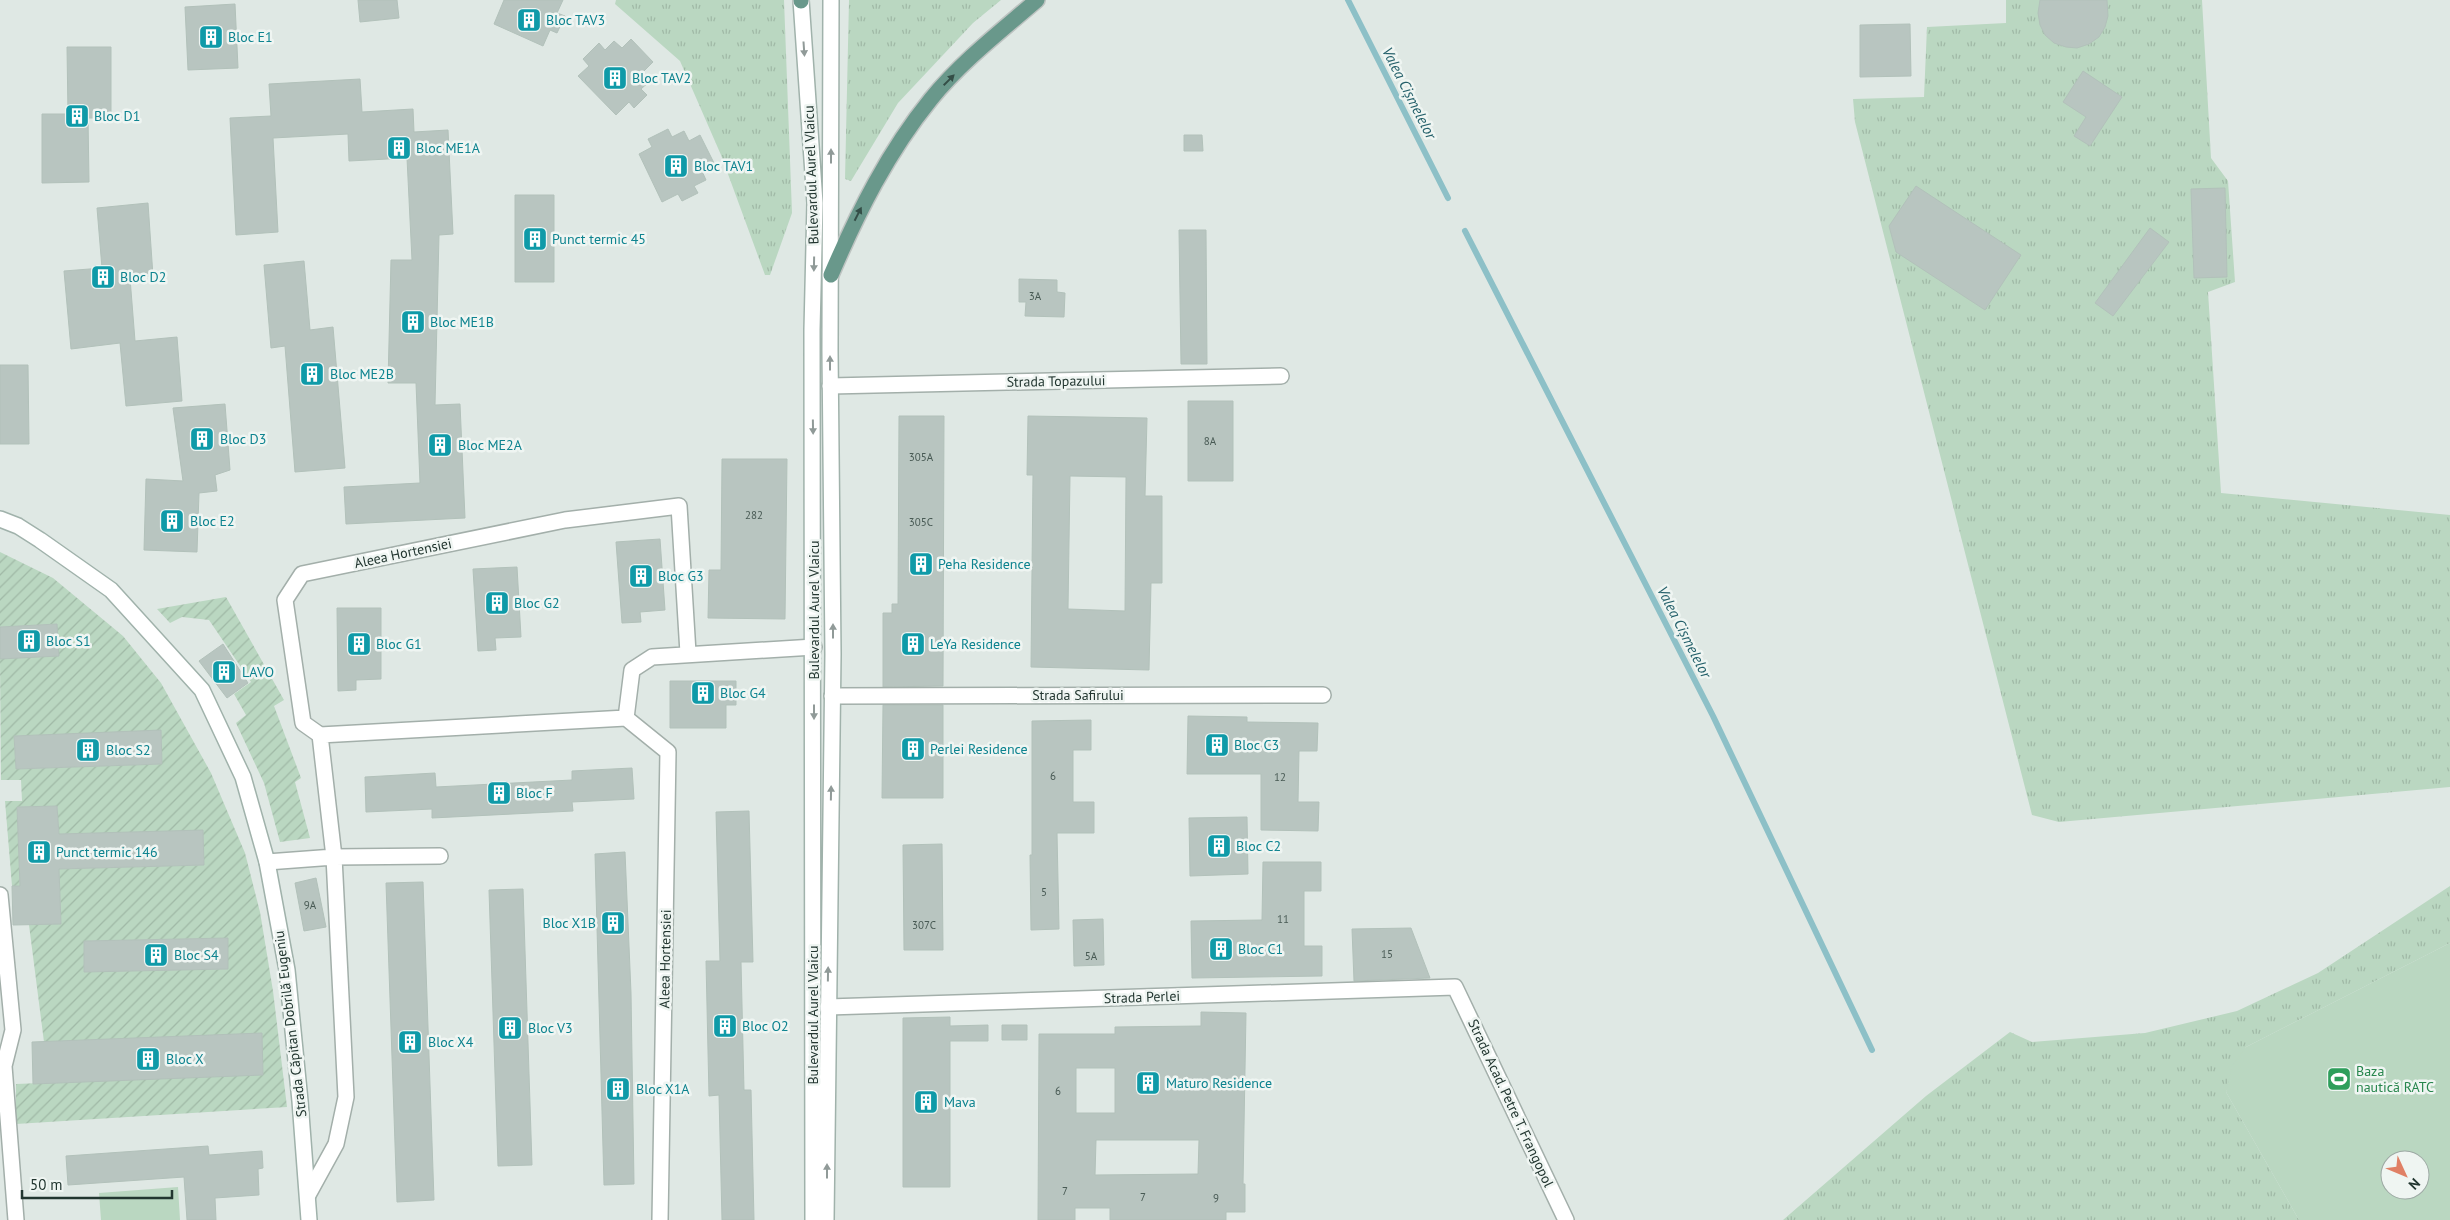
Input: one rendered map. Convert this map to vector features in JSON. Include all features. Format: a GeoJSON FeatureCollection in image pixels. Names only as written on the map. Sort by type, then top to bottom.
{"type":"FeatureCollection","features":[{"type":"Feature","properties":{"kind":"main road"},"geometry":{"type":"LineString","coordinates":[[831,275],[856,217],[888,159],[932,98],[983,46],[1037,0]]}},
{"type":"Feature","properties":{"kind":"street","name":"Bulevardul Aurel Vlaicu"},"geometry":{"type":"LineString","coordinates":[[801,0],[815,203],[812,330],[814,646],[813,1220]]}},
{"type":"Feature","properties":{"kind":"street","name":"Bulevardul Aurel Vlaicu"},"geometry":{"type":"LineString","coordinates":[[826,1220],[832,696],[830,386],[831,0]]}},
{"type":"Feature","properties":{"kind":"street","name":"Strada Topazului"},"geometry":{"type":"LineString","coordinates":[[830,386],[1281,376]]}},
{"type":"Feature","properties":{"kind":"street","name":"Aleea Hortensiei"},"geometry":{"type":"LineString","coordinates":[[320,735],[303,723],[285,600],[302,574],[565,520],[679,506],[688,653]]}},
{"type":"Feature","properties":{"kind":"street","name":"Strada Căpitan Dobrilă Eugeniu"},"geometry":{"type":"LineString","coordinates":[[0,519],[25,530],[111,590],[202,690],[243,776],[267,862],[286,970],[309,1220]]}},
{"type":"Feature","properties":{"kind":"street"},"geometry":{"type":"LineString","coordinates":[[308,1195],[336,1144],[346,1097],[334,857],[320,735],[626,718],[632,670],[652,657],[688,653],[814,646]]}},
{"type":"Feature","properties":{"kind":"street","name":"Strada Safirului"},"geometry":{"type":"LineString","coordinates":[[832,696],[1323,695]]}},
{"type":"Feature","properties":{"kind":"street","name":"Aleea Hortensiei"},"geometry":{"type":"LineString","coordinates":[[626,718],[668,752],[660,1220]]}},
{"type":"Feature","properties":{"kind":"street"},"geometry":{"type":"LineString","coordinates":[[267,862],[334,857],[440,856]]}},
{"type":"Feature","properties":{"kind":"street"},"geometry":{"type":"LineString","coordinates":[[0,895],[13,1030],[4,1066],[16,1220]]}},
{"type":"Feature","properties":{"kind":"street","name":"Strada Perlei"},"geometry":{"type":"LineString","coordinates":[[828,1007],[1455,987]]}},
{"type":"Feature","properties":{"kind":"street","name":"Strada Acad. Petre T. Frangopol"},"geometry":{"type":"LineString","coordinates":[[1455,987],[1566,1220]]}},
{"type":"Feature","properties":{"kind":"green space"},"geometry":{"type":"Polygon","coordinates":[[[616,0],[784,0],[792,213],[770,275],[765,275],[721,155],[680,61],[615,4],[616,0]]]}},
{"type":"Feature","properties":{"kind":"green space"},"geometry":{"type":"Polygon","coordinates":[[[849,0],[1001,0],[973,23],[898,103],[851,181],[845,179],[849,0]]]}},
{"type":"Feature","properties":{"kind":"green space"},"geometry":{"type":"Polygon","coordinates":[[[2006,0],[2202,0],[2211,158],[2228,181],[2235,282],[2208,292],[2221,493],[2450,515],[2450,787],[2059,822],[2032,815],[1855,122],[1853,99],[1924,97],[1927,27],[2006,23],[2006,0]]]}},
{"type":"Feature","properties":{"kind":"green space"},"geometry":{"type":"Polygon","coordinates":[[[0,552],[53,578],[123,636],[161,683],[211,773],[245,853],[260,912],[273,991],[287,1107],[16,1124],[16,1084],[263,1074],[262,1034],[44,1042],[29,925],[61,923],[59,869],[204,865],[203,831],[59,834],[57,806],[17,807],[20,886],[12,886],[5,801],[22,801],[21,780],[1,780],[0,659],[57,624],[0,627],[0,552]],[[161,731],[14,736],[16,769],[162,764],[161,731]],[[227,938],[85,941],[84,972],[228,969],[227,938]]]}},
{"type":"Feature","properties":{"kind":"green space"},"geometry":{"type":"Polygon","coordinates":[[[226,597],[284,700],[274,706],[301,778],[295,782],[310,838],[280,842],[264,783],[236,723],[246,715],[234,694],[251,682],[209,620],[182,617],[170,623],[157,609],[226,597]]]}},
{"type":"Feature","properties":{"kind":"green space"},"geometry":{"type":"Polygon","coordinates":[[[2450,886],[2450,943],[2246,1047],[2226,1092],[2299,1220],[1783,1220],[1926,1096],[2010,1032],[2032,1042],[2145,1033],[2237,1011],[2318,973],[2450,886]]]}},
{"type":"Feature","properties":{"kind":"green space","name":"Baza nautică RATC"},"geometry":{"type":"Polygon","coordinates":[[[2450,943],[2450,1220],[2299,1220],[2226,1092],[2232,1066],[2246,1047],[2450,943]]]}},
{"type":"Feature","properties":{"kind":"green space"},"geometry":{"type":"Polygon","coordinates":[[[178,1187],[180,1220],[101,1220],[99,1193],[178,1187]]]}},
{"type":"Feature","properties":{"kind":"building"},"geometry":{"type":"Polygon","coordinates":[[[358,0],[397,0],[399,18],[360,22],[358,0]]]}},
{"type":"Feature","properties":{"kind":"building","name":"Bloc TAV3"},"geometry":{"type":"Polygon","coordinates":[[[504,0],[563,0],[557,13],[565,16],[557,33],[550,30],[543,46],[494,24],[504,0]]]}},
{"type":"Feature","properties":{"kind":"building"},"geometry":{"type":"Polygon","coordinates":[[[2040,0],[2107,0],[2108,16],[2105,27],[2099,37],[2089,44],[2077,48],[2054,43],[2045,35],[2040,25],[2038,13],[2040,0]]]}},
{"type":"Feature","properties":{"kind":"building","name":"Bloc E1"},"geometry":{"type":"Polygon","coordinates":[[[235,4],[238,68],[188,70],[185,7],[235,4]]]}},
{"type":"Feature","properties":{"kind":"building"},"geometry":{"type":"Polygon","coordinates":[[[1910,24],[1911,76],[1860,77],[1860,25],[1910,24]]]}},
{"type":"Feature","properties":{"kind":"building","name":"Bloc TAV2"},"geometry":{"type":"Polygon","coordinates":[[[631,39],[653,62],[643,72],[651,80],[641,89],[647,95],[634,108],[629,102],[616,115],[578,76],[589,66],[583,59],[599,43],[605,50],[614,41],[622,48],[631,39]]]}},
{"type":"Feature","properties":{"kind":"building","name":"Bloc D1"},"geometry":{"type":"Polygon","coordinates":[[[67,47],[111,47],[111,118],[88,118],[89,182],[42,183],[42,114],[68,114],[67,47]]]}},
{"type":"Feature","properties":{"kind":"building"},"geometry":{"type":"Polygon","coordinates":[[[2083,71],[2122,97],[2090,146],[2074,136],[2086,117],[2063,102],[2083,71]]]}},
{"type":"Feature","properties":{"kind":"building"},"geometry":{"type":"Polygon","coordinates":[[[360,79],[362,112],[413,109],[414,132],[448,130],[453,234],[439,235],[435,405],[460,404],[465,518],[346,524],[344,487],[420,483],[416,383],[388,383],[391,260],[412,260],[407,158],[349,161],[348,134],[273,138],[278,232],[236,235],[230,118],[271,116],[269,84],[360,79]]]}},
{"type":"Feature","properties":{"kind":"building","name":"Bloc TAV1"},"geometry":{"type":"Polygon","coordinates":[[[668,129],[672,137],[684,131],[689,141],[700,135],[714,163],[701,169],[706,180],[694,186],[698,193],[682,201],[678,194],[662,202],[639,154],[652,147],[648,139],[668,129]]]}},
{"type":"Feature","properties":{"kind":"building"},"geometry":{"type":"Polygon","coordinates":[[[1184,135],[1202,135],[1203,151],[1184,151],[1184,135]]]}},
{"type":"Feature","properties":{"kind":"building"},"geometry":{"type":"Polygon","coordinates":[[[1916,186],[2021,255],[1985,310],[1896,252],[1889,226],[1916,186]]]}},
{"type":"Feature","properties":{"kind":"building"},"geometry":{"type":"Polygon","coordinates":[[[2225,188],[2227,277],[2194,278],[2191,189],[2225,188]]]}},
{"type":"Feature","properties":{"kind":"building","name":"Punct termic 45"},"geometry":{"type":"Polygon","coordinates":[[[515,195],[554,195],[554,282],[515,282],[515,195]]]}},
{"type":"Feature","properties":{"kind":"building","name":"Bloc D2"},"geometry":{"type":"Polygon","coordinates":[[[148,203],[153,276],[130,278],[135,341],[177,337],[182,401],[126,406],[120,343],[71,349],[64,271],[102,268],[97,208],[148,203]]]}},
{"type":"Feature","properties":{"kind":"building"},"geometry":{"type":"Polygon","coordinates":[[[2150,228],[2169,242],[2113,316],[2095,303],[2150,228]]]}},
{"type":"Feature","properties":{"kind":"building"},"geometry":{"type":"Polygon","coordinates":[[[1179,230],[1206,230],[1207,364],[1181,364],[1179,230]]]}},
{"type":"Feature","properties":{"kind":"building","name":"Bloc ME2B"},"geometry":{"type":"Polygon","coordinates":[[[304,261],[310,330],[333,327],[345,468],[295,472],[285,346],[271,348],[264,265],[304,261]]]}},
{"type":"Feature","properties":{"kind":"building"},"geometry":{"type":"Polygon","coordinates":[[[1019,279],[1057,280],[1057,292],[1065,293],[1064,317],[1025,316],[1026,302],[1019,302],[1019,279]]]}},
{"type":"Feature","properties":{"kind":"building"},"geometry":{"type":"Polygon","coordinates":[[[0,365],[28,365],[29,444],[0,444],[0,365]]]}},
{"type":"Feature","properties":{"kind":"building"},"geometry":{"type":"Polygon","coordinates":[[[1188,401],[1233,401],[1233,481],[1188,481],[1188,401]]]}},
{"type":"Feature","properties":{"kind":"building"},"geometry":{"type":"Polygon","coordinates":[[[225,404],[230,470],[215,475],[217,491],[199,493],[197,552],[144,550],[146,479],[183,481],[173,408],[225,404]]]}},
{"type":"Feature","properties":{"kind":"building"},"geometry":{"type":"Polygon","coordinates":[[[899,416],[944,416],[943,686],[883,687],[883,613],[892,613],[892,604],[898,604],[899,416]]]}},
{"type":"Feature","properties":{"kind":"building"},"geometry":{"type":"Polygon","coordinates":[[[1028,416],[1147,418],[1145,496],[1162,496],[1162,583],[1151,583],[1149,670],[1031,667],[1033,475],[1027,475],[1028,416]],[[1070,476],[1068,609],[1125,611],[1126,477],[1070,476]]]}},
{"type":"Feature","properties":{"kind":"building"},"geometry":{"type":"Polygon","coordinates":[[[722,459],[787,459],[785,619],[708,618],[709,570],[721,570],[722,459]]]}},
{"type":"Feature","properties":{"kind":"building","name":"Bloc G3"},"geometry":{"type":"Polygon","coordinates":[[[660,539],[665,610],[640,612],[641,622],[622,623],[616,542],[660,539]]]}},
{"type":"Feature","properties":{"kind":"building","name":"Bloc G2"},"geometry":{"type":"Polygon","coordinates":[[[517,567],[521,637],[495,638],[496,650],[478,651],[473,569],[517,567]]]}},
{"type":"Feature","properties":{"kind":"building","name":"Bloc G1"},"geometry":{"type":"Polygon","coordinates":[[[337,608],[381,608],[381,679],[356,680],[356,690],[338,691],[337,608]]]}},
{"type":"Feature","properties":{"kind":"building","name":"Bloc S1"},"geometry":{"type":"Polygon","coordinates":[[[57,624],[59,656],[0,659],[0,627],[57,624]]]}},
{"type":"Feature","properties":{"kind":"building","name":"LAVO"},"geometry":{"type":"Polygon","coordinates":[[[223,644],[248,683],[227,698],[199,661],[223,644]]]}},
{"type":"Feature","properties":{"kind":"building","name":"Bloc G4"},"geometry":{"type":"Polygon","coordinates":[[[670,681],[736,681],[736,705],[726,705],[726,728],[670,728],[670,681]]]}},
{"type":"Feature","properties":{"kind":"building","name":"Perlei Residence"},"geometry":{"type":"Polygon","coordinates":[[[883,705],[943,705],[943,798],[882,798],[883,705]]]}},
{"type":"Feature","properties":{"kind":"building"},"geometry":{"type":"Polygon","coordinates":[[[1188,716],[1247,717],[1247,722],[1318,723],[1317,751],[1299,751],[1298,802],[1319,802],[1318,831],[1261,830],[1261,774],[1187,774],[1188,716]]]}},
{"type":"Feature","properties":{"kind":"building"},"geometry":{"type":"Polygon","coordinates":[[[1091,720],[1091,750],[1073,750],[1073,802],[1094,802],[1094,833],[1057,833],[1059,929],[1031,930],[1032,721],[1091,720]]]}},
{"type":"Feature","properties":{"kind":"building","name":"Bloc S2"},"geometry":{"type":"Polygon","coordinates":[[[161,730],[162,764],[16,769],[14,736],[161,730]]]}},
{"type":"Feature","properties":{"kind":"building","name":"Bloc F"},"geometry":{"type":"Polygon","coordinates":[[[632,768],[634,799],[572,802],[573,811],[432,818],[432,809],[366,812],[365,777],[435,773],[436,787],[572,780],[572,771],[632,768]]]}},
{"type":"Feature","properties":{"kind":"building"},"geometry":{"type":"Polygon","coordinates":[[[57,806],[59,834],[203,830],[204,865],[59,869],[61,924],[13,925],[12,886],[20,886],[17,807],[57,806]]]}},
{"type":"Feature","properties":{"kind":"building","name":"Bloc O2"},"geometry":{"type":"Polygon","coordinates":[[[749,811],[753,962],[741,962],[744,1090],[751,1090],[754,1220],[722,1220],[719,1095],[709,1096],[706,961],[720,961],[716,812],[749,811]]]}},
{"type":"Feature","properties":{"kind":"building","name":"Bloc C2"},"geometry":{"type":"Polygon","coordinates":[[[1247,817],[1248,874],[1190,876],[1189,818],[1247,817]]]}},
{"type":"Feature","properties":{"kind":"building"},"geometry":{"type":"Polygon","coordinates":[[[942,844],[943,950],[904,950],[903,845],[942,844]]]}},
{"type":"Feature","properties":{"kind":"building"},"geometry":{"type":"Polygon","coordinates":[[[625,852],[631,993],[634,1184],[604,1185],[595,854],[625,852]]]}},
{"type":"Feature","properties":{"kind":"building"},"geometry":{"type":"Polygon","coordinates":[[[1263,862],[1321,862],[1321,891],[1304,891],[1304,946],[1322,946],[1322,976],[1192,978],[1191,921],[1262,920],[1263,862]]]}},
{"type":"Feature","properties":{"kind":"building"},"geometry":{"type":"Polygon","coordinates":[[[316,878],[326,927],[304,931],[295,883],[316,878]]]}},
{"type":"Feature","properties":{"kind":"building","name":"Bloc X4"},"geometry":{"type":"Polygon","coordinates":[[[423,882],[434,1200],[397,1202],[386,883],[423,882]]]}},
{"type":"Feature","properties":{"kind":"building","name":"Bloc V3"},"geometry":{"type":"Polygon","coordinates":[[[523,889],[532,1165],[498,1166],[489,890],[523,889]]]}},
{"type":"Feature","properties":{"kind":"building"},"geometry":{"type":"Polygon","coordinates":[[[1103,919],[1104,965],[1074,966],[1073,920],[1103,919]]]}},
{"type":"Feature","properties":{"kind":"building"},"geometry":{"type":"Polygon","coordinates":[[[1411,928],[1430,978],[1354,981],[1352,929],[1411,928]]]}},
{"type":"Feature","properties":{"kind":"building","name":"Bloc S4"},"geometry":{"type":"Polygon","coordinates":[[[228,938],[228,969],[84,972],[84,941],[228,938]]]}},
{"type":"Feature","properties":{"kind":"building"},"geometry":{"type":"Polygon","coordinates":[[[1201,1012],[1246,1013],[1243,1184],[1245,1184],[1245,1212],[1226,1212],[1226,1220],[1110,1220],[1110,1208],[1075,1208],[1075,1220],[1038,1220],[1039,1034],[1115,1034],[1115,1027],[1201,1026],[1201,1012]],[[1076,1068],[1076,1113],[1115,1113],[1115,1068],[1076,1068]],[[1096,1140],[1095,1175],[1198,1174],[1199,1140],[1096,1140]]]}},
{"type":"Feature","properties":{"kind":"building","name":"Mava"},"geometry":{"type":"Polygon","coordinates":[[[950,1017],[950,1026],[988,1025],[988,1041],[950,1041],[950,1187],[903,1187],[903,1018],[950,1017]]]}},
{"type":"Feature","properties":{"kind":"building"},"geometry":{"type":"Polygon","coordinates":[[[1002,1025],[1027,1025],[1027,1040],[1002,1040],[1002,1025]]]}},
{"type":"Feature","properties":{"kind":"building","name":"Bloc X"},"geometry":{"type":"Polygon","coordinates":[[[262,1033],[263,1075],[33,1084],[32,1042],[262,1033]]]}},
{"type":"Feature","properties":{"kind":"building"},"geometry":{"type":"Polygon","coordinates":[[[208,1146],[209,1155],[262,1151],[263,1168],[258,1169],[259,1195],[215,1198],[216,1220],[187,1220],[184,1177],[68,1185],[66,1156],[208,1146]]]}},
{"type":"Feature","properties":{"kind":"waterway","name":"Valea Cișmelelor"},"geometry":{"type":"LineString","coordinates":[[1348,0],[1448,198]]}},
{"type":"Feature","properties":{"kind":"waterway","name":"Valea Cișmelelor"},"geometry":{"type":"LineString","coordinates":[[1465,231],[1713,716],[1872,1050]]}},
{"type":"Feature","properties":{"kind":"place","name":"Bloc TAV3"},"geometry":{"type":"Point","coordinates":[529,20]}},
{"type":"Feature","properties":{"kind":"place","name":"Bloc E1"},"geometry":{"type":"Point","coordinates":[211,37]}},
{"type":"Feature","properties":{"kind":"place","name":"Bloc TAV2"},"geometry":{"type":"Point","coordinates":[615,78]}},
{"type":"Feature","properties":{"kind":"place","name":"Bloc D1"},"geometry":{"type":"Point","coordinates":[77,116]}},
{"type":"Feature","properties":{"kind":"place","name":"Bloc ME1A"},"geometry":{"type":"Point","coordinates":[399,148]}},
{"type":"Feature","properties":{"kind":"place","name":"Bloc TAV1"},"geometry":{"type":"Point","coordinates":[676,166]}},
{"type":"Feature","properties":{"kind":"place","name":"Punct termic 45"},"geometry":{"type":"Point","coordinates":[535,239]}},
{"type":"Feature","properties":{"kind":"place","name":"Bloc D2"},"geometry":{"type":"Point","coordinates":[103,277]}},
{"type":"Feature","properties":{"kind":"place","name":"Bloc ME1B"},"geometry":{"type":"Point","coordinates":[413,322]}},
{"type":"Feature","properties":{"kind":"place","name":"Bloc ME2B"},"geometry":{"type":"Point","coordinates":[312,374]}},
{"type":"Feature","properties":{"kind":"place","name":"Bloc D3"},"geometry":{"type":"Point","coordinates":[202,439]}},
{"type":"Feature","properties":{"kind":"place","name":"Bloc ME2A"},"geometry":{"type":"Point","coordinates":[440,445]}},
{"type":"Feature","properties":{"kind":"place","name":"Bloc E2"},"geometry":{"type":"Point","coordinates":[172,521]}},
{"type":"Feature","properties":{"kind":"place","name":"Peha Residence"},"geometry":{"type":"Point","coordinates":[921,564]}},
{"type":"Feature","properties":{"kind":"place","name":"Bloc G3"},"geometry":{"type":"Point","coordinates":[641,576]}},
{"type":"Feature","properties":{"kind":"place","name":"Bloc G2"},"geometry":{"type":"Point","coordinates":[497,603]}},
{"type":"Feature","properties":{"kind":"place","name":"Bloc S1"},"geometry":{"type":"Point","coordinates":[29,641]}},
{"type":"Feature","properties":{"kind":"place","name":"Bloc G1"},"geometry":{"type":"Point","coordinates":[359,644]}},
{"type":"Feature","properties":{"kind":"place","name":"LeYa Residence"},"geometry":{"type":"Point","coordinates":[913,644]}},
{"type":"Feature","properties":{"kind":"place","name":"LAVO"},"geometry":{"type":"Point","coordinates":[224,672]}},
{"type":"Feature","properties":{"kind":"place","name":"Bloc G4"},"geometry":{"type":"Point","coordinates":[703,693]}},
{"type":"Feature","properties":{"kind":"place","name":"Bloc C3"},"geometry":{"type":"Point","coordinates":[1217,745]}},
{"type":"Feature","properties":{"kind":"place","name":"Perlei Residence"},"geometry":{"type":"Point","coordinates":[913,749]}},
{"type":"Feature","properties":{"kind":"place","name":"Bloc S2"},"geometry":{"type":"Point","coordinates":[88,750]}},
{"type":"Feature","properties":{"kind":"place","name":"Bloc F"},"geometry":{"type":"Point","coordinates":[499,793]}},
{"type":"Feature","properties":{"kind":"place","name":"Bloc C2"},"geometry":{"type":"Point","coordinates":[1219,846]}},
{"type":"Feature","properties":{"kind":"place","name":"Punct termic 146"},"geometry":{"type":"Point","coordinates":[39,852]}},
{"type":"Feature","properties":{"kind":"place","name":"Bloc X1B"},"geometry":{"type":"Point","coordinates":[613,923]}},
{"type":"Feature","properties":{"kind":"place","name":"Bloc C1"},"geometry":{"type":"Point","coordinates":[1221,949]}},
{"type":"Feature","properties":{"kind":"place","name":"Bloc S4"},"geometry":{"type":"Point","coordinates":[156,955]}},
{"type":"Feature","properties":{"kind":"place","name":"Bloc O2"},"geometry":{"type":"Point","coordinates":[725,1026]}},
{"type":"Feature","properties":{"kind":"place","name":"Bloc V3"},"geometry":{"type":"Point","coordinates":[510,1028]}},
{"type":"Feature","properties":{"kind":"place","name":"Bloc X4"},"geometry":{"type":"Point","coordinates":[410,1042]}},
{"type":"Feature","properties":{"kind":"place","name":"Bloc X"},"geometry":{"type":"Point","coordinates":[148,1059]}},
{"type":"Feature","properties":{"kind":"place","name":"Baza nautică RATC"},"geometry":{"type":"Point","coordinates":[2339,1079]}},
{"type":"Feature","properties":{"kind":"place","name":"Maturo Residence"},"geometry":{"type":"Point","coordinates":[1148,1083]}},
{"type":"Feature","properties":{"kind":"place","name":"Bloc X1A"},"geometry":{"type":"Point","coordinates":[618,1089]}},
{"type":"Feature","properties":{"kind":"place","name":"Mava"},"geometry":{"type":"Point","coordinates":[926,1102]}}]}
